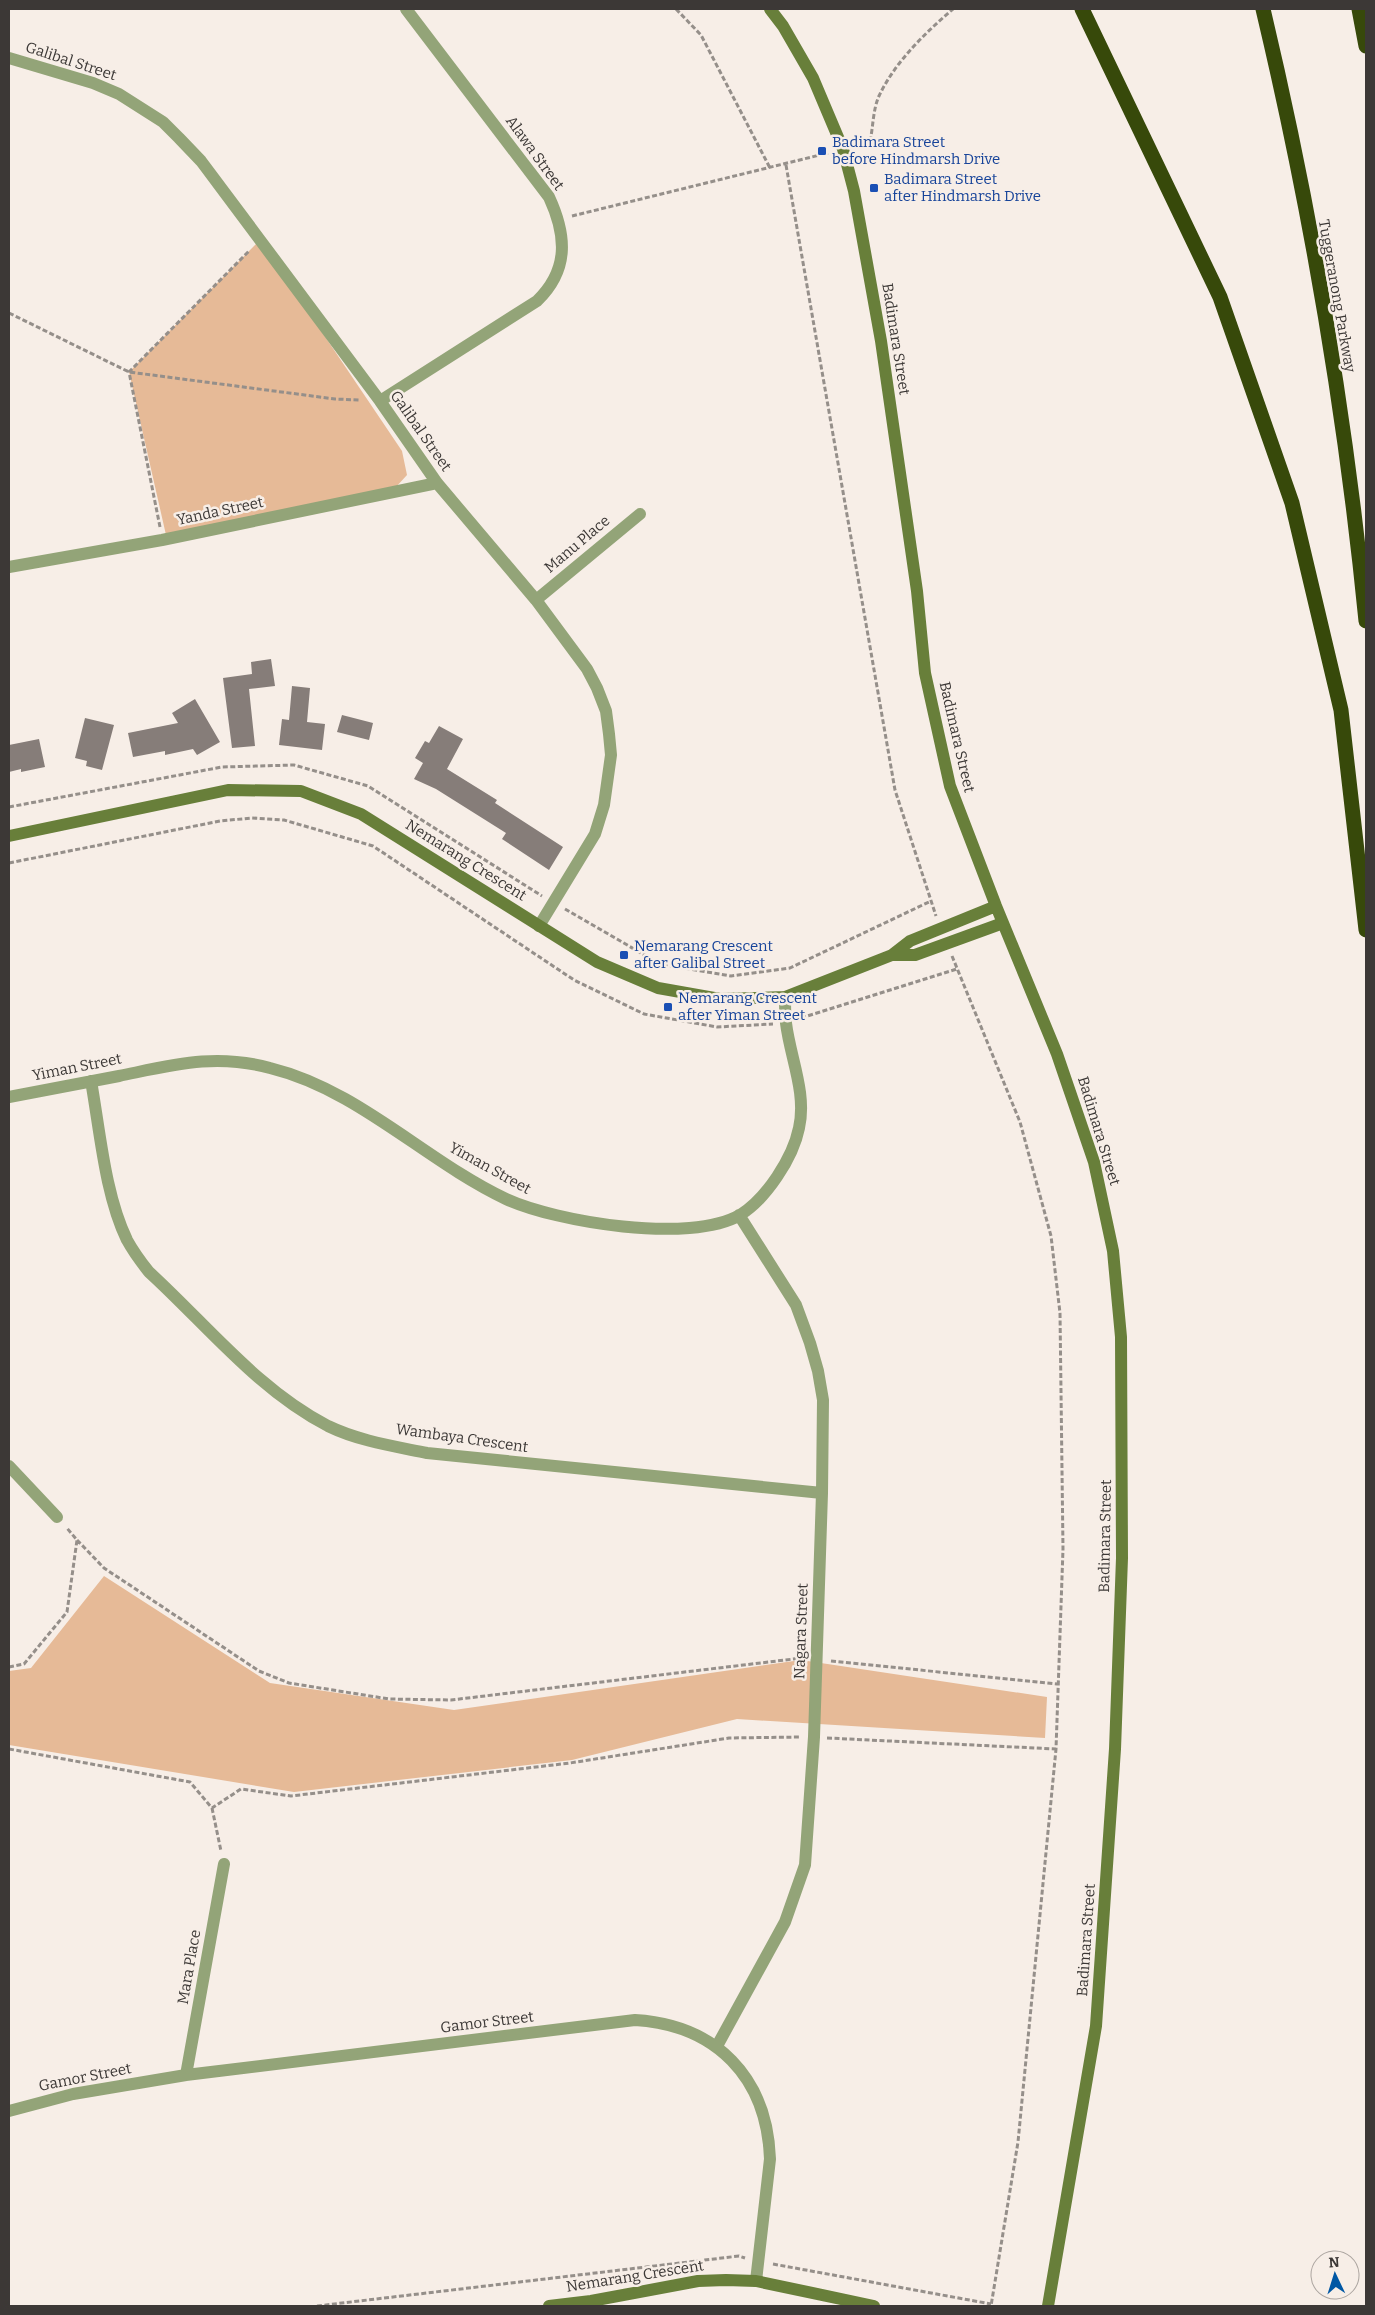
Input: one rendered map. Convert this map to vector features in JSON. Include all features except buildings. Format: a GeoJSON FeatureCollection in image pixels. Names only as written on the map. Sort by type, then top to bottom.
{"type":"FeatureCollection","features":[{"type":"Feature","properties":{"kind":"highway"},"geometry":{"type":"LineString","coordinates":[[1082,9],[1220,297],[1292,503],[1340,710],[1366,930]]}},
{"type":"Feature","properties":{"kind":"highway","name":"Tuggeranong Parkway"},"geometry":{"type":"LineString","coordinates":[[1263,9],[1306,218],[1333,373],[1366,621]]}},
{"type":"Feature","properties":{"kind":"highway"},"geometry":{"type":"LineString","coordinates":[[1359,9],[1366,46]]}},
{"type":"Feature","properties":{"kind":"main road","name":"Badimara Street"},"geometry":{"type":"LineString","coordinates":[[770,9],[783,26],[813,78],[843,148],[854,191],[881,342],[917,591],[925,673],[950,786],[996,906],[1058,1054],[1094,1162],[1113,1250],[1121,1337],[1122,1558],[1114,1749],[1096,2026],[1048,2306]]}},
{"type":"Feature","properties":{"kind":"main road","name":"Nemarang Crescent"},"geometry":{"type":"LineString","coordinates":[[9,836],[228,790],[302,790],[361,814],[597,962],[658,988],[720,999],[785,997],[892,955],[910,941],[996,906]]}},
{"type":"Feature","properties":{"kind":"main road","name":"Nemarang Crescent"},"geometry":{"type":"LineString","coordinates":[[892,955],[915,955],[1003,923]]}},
{"type":"Feature","properties":{"kind":"main road","name":"Nemarang Crescent"},"geometry":{"type":"LineString","coordinates":[[549,2306],[590,2304],[698,2281],[756,2281],[874,2306]]}},
{"type":"Feature","properties":{"kind":"street","name":"Alawa Street"},"geometry":{"type":"LineString","coordinates":[[380,401],[537,301],[550,289],[558,270],[562,251],[559,219],[549,197],[406,9]]}},
{"type":"Feature","properties":{"kind":"street","name":"Galibal Street"},"geometry":{"type":"LineString","coordinates":[[9,58],[93,83],[119,94],[163,122],[201,161],[380,401],[437,483],[536,600],[587,668],[598,688],[606,712],[611,755],[604,805],[595,834],[539,926]]}},
{"type":"Feature","properties":{"kind":"street","name":"Yanda Street"},"geometry":{"type":"LineString","coordinates":[[9,567],[162,540],[437,483]]}},
{"type":"Feature","properties":{"kind":"street","name":"Manu Place"},"geometry":{"type":"LineString","coordinates":[[536,600],[640,514]]}},
{"type":"Feature","properties":{"kind":"street","name":"Yiman Street"},"geometry":{"type":"LineString","coordinates":[[9,1097],[196,1060],[259,1065],[291,1074],[336,1092],[479,1184],[527,1208],[554,1216],[596,1223],[649,1228],[701,1227],[739,1215],[757,1199],[781,1171],[790,1157],[800,1127],[800,1096],[786,1023],[785,997]]}},
{"type":"Feature","properties":{"kind":"street","name":"Wambaya Crescent"},"geometry":{"type":"LineString","coordinates":[[91,1081],[113,1199],[120,1223],[137,1256],[149,1272],[259,1378],[292,1404],[329,1426],[363,1440],[427,1453],[822,1493]]}},
{"type":"Feature","properties":{"kind":"street","name":"Nagara Street"},"geometry":{"type":"LineString","coordinates":[[716,2046],[785,1922],[805,1864],[814,1737],[822,1493],[822,1400],[818,1371],[810,1343],[796,1305],[739,1215]]}},
{"type":"Feature","properties":{"kind":"street"},"geometry":{"type":"LineString","coordinates":[[9,1466],[57,1517]]}},
{"type":"Feature","properties":{"kind":"street","name":"Mara Place"},"geometry":{"type":"LineString","coordinates":[[186,2075],[224,1864]]}},
{"type":"Feature","properties":{"kind":"street","name":"Gamor Street"},"geometry":{"type":"LineString","coordinates":[[9,2111],[73,2094],[186,2075],[635,2020],[649,2021],[686,2030],[716,2046],[735,2064],[755,2092],[761,2105],[769,2139],[770,2159],[756,2281]]}},
{"type":"Feature","properties":{"kind":"path"},"geometry":{"type":"LineString","coordinates":[[676,9],[701,35],[770,168]]}},
{"type":"Feature","properties":{"kind":"path"},"geometry":{"type":"LineString","coordinates":[[559,219],[786,165],[870,142],[878,98],[900,63],[930,28],[954,9]]}},
{"type":"Feature","properties":{"kind":"path"},"geometry":{"type":"LineString","coordinates":[[9,808],[222,767],[294,765],[368,786],[553,902],[660,964],[731,976],[790,968],[931,902],[894,790],[786,165]]}},
{"type":"Feature","properties":{"kind":"path"},"geometry":{"type":"LineString","coordinates":[[129,372],[260,240]]}},
{"type":"Feature","properties":{"kind":"path"},"geometry":{"type":"LineString","coordinates":[[9,313],[129,372],[335,400],[380,401]]}},
{"type":"Feature","properties":{"kind":"path"},"geometry":{"type":"LineString","coordinates":[[129,372],[162,540]]}},
{"type":"Feature","properties":{"kind":"path"},"geometry":{"type":"LineString","coordinates":[[9,863],[220,821]]}},
{"type":"Feature","properties":{"kind":"path"},"geometry":{"type":"LineString","coordinates":[[957,969],[1020,1122],[1051,1236],[1060,1313],[1063,1548],[1056,1749],[1018,2142],[991,2306]]}},
{"type":"Feature","properties":{"kind":"path"},"geometry":{"type":"LineString","coordinates":[[57,1517],[104,1568],[259,1671],[289,1683],[389,1699],[451,1700],[801,1658],[1057,1684]]}},
{"type":"Feature","properties":{"kind":"path"},"geometry":{"type":"LineString","coordinates":[[9,1667],[24,1664],[67,1612],[77,1540]]}},
{"type":"Feature","properties":{"kind":"path"},"geometry":{"type":"LineString","coordinates":[[212,1808],[241,1789],[291,1796],[570,1763],[729,1738],[814,1737],[1056,1749]]}},
{"type":"Feature","properties":{"kind":"path"},"geometry":{"type":"LineString","coordinates":[[9,1749],[190,1782],[212,1808],[224,1864]]}},
{"type":"Feature","properties":{"kind":"shaded area"},"geometry":{"type":"Polygon","coordinates":[[[260,240],[402,451],[407,475],[395,488],[166,535],[129,372],[260,240]]]}},
{"type":"Feature","properties":{"kind":"shaded area"},"geometry":{"type":"Polygon","coordinates":[[[104,1576],[270,1683],[454,1710],[801,1660],[1047,1697],[1045,1738],[737,1719],[572,1760],[294,1792],[9,1745],[9,1671],[31,1668],[104,1576]]]}},
{"type":"Feature","properties":{"kind":"place","name":"Badimara Street before Hindmarsh Drive"},"geometry":{"type":"Point","coordinates":[822,151]}},
{"type":"Feature","properties":{"kind":"place","name":"Badimara Street after Hindmarsh Drive"},"geometry":{"type":"Point","coordinates":[874,188]}},
{"type":"Feature","properties":{"kind":"place","name":"Nemarang Crescent after Galibal Street"},"geometry":{"type":"Point","coordinates":[624,955]}},
{"type":"Feature","properties":{"kind":"place","name":"Nemarang Crescent after Yiman Street"},"geometry":{"type":"Point","coordinates":[668,1007]}}]}
